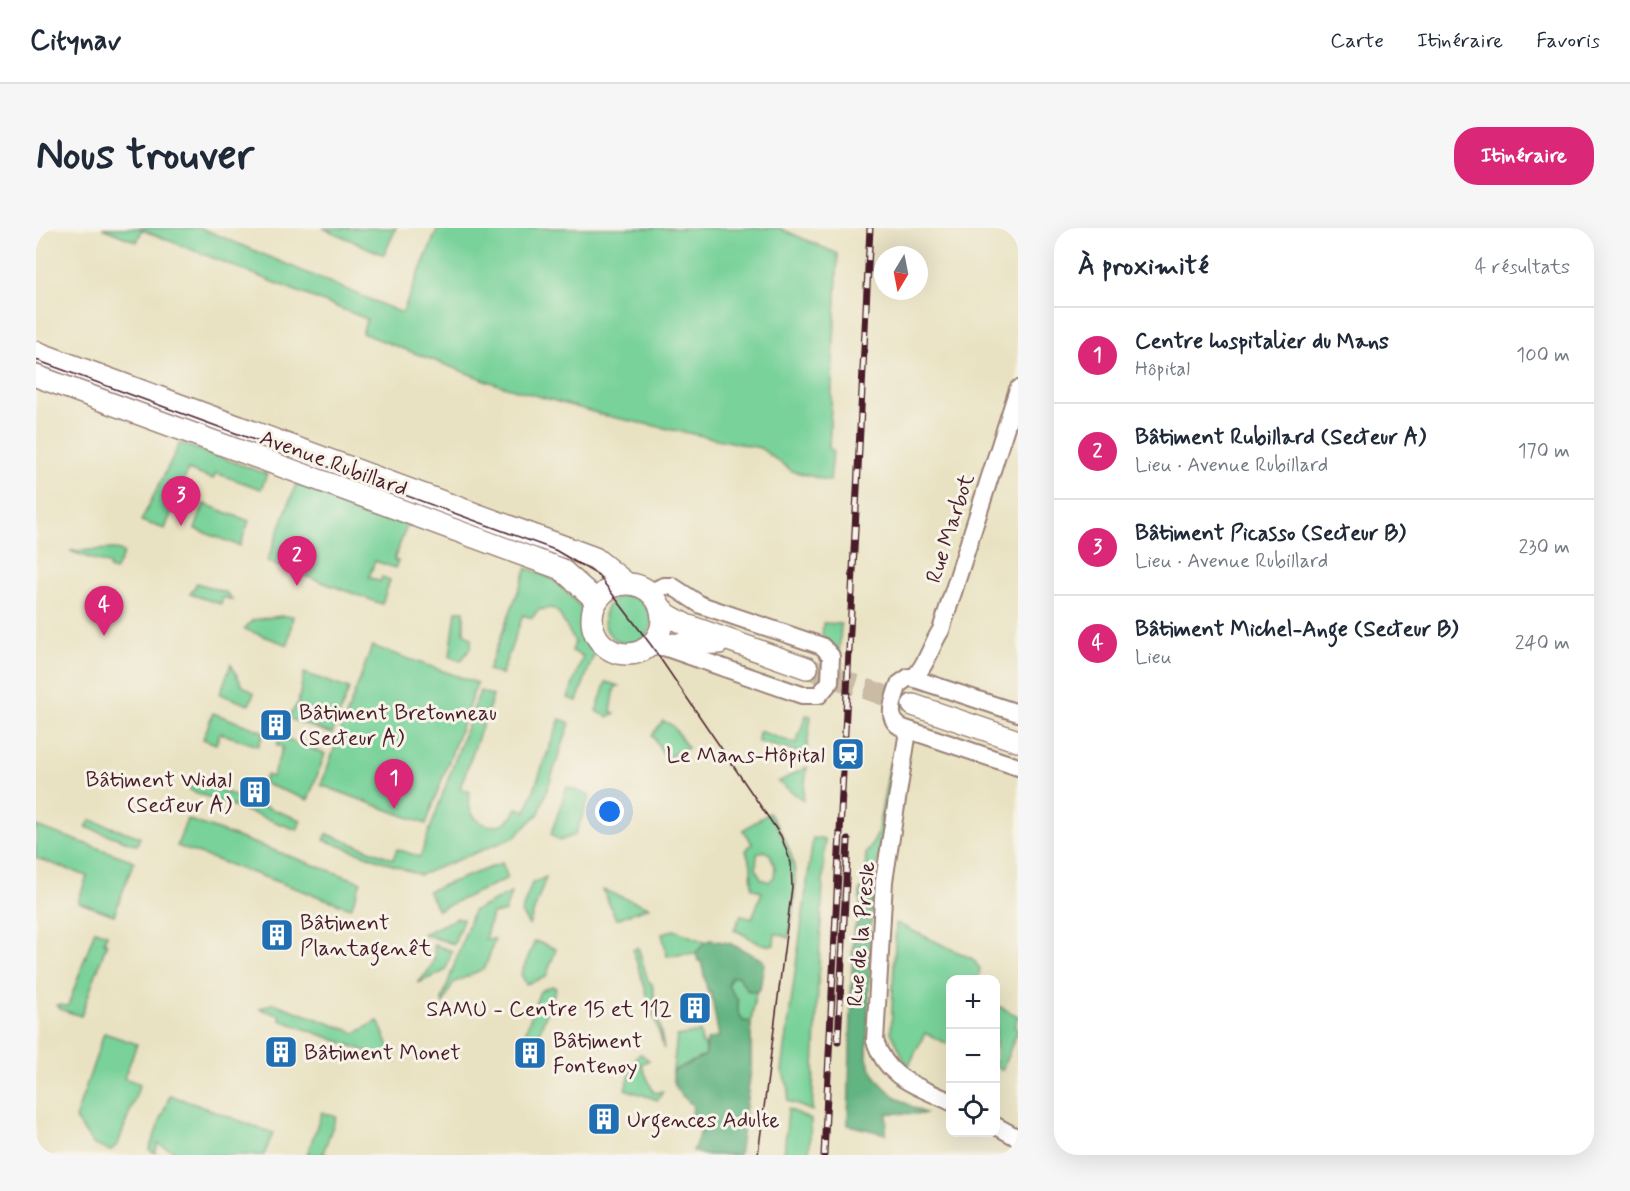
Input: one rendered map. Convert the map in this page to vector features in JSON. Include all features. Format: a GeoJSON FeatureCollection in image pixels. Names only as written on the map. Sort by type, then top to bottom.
{"type":"FeatureCollection","features":[{"type":"Feature","properties":{"kind":"main road","name":"Avenue Rubillard"},"geometry":{"type":"LineString","coordinates":[[36,352],[595,558],[626,584],[639,585],[668,615],[686,625],[807,668]]}},
{"type":"Feature","properties":{"kind":"main road","name":"Avenue Rubillard"},"geometry":{"type":"LineString","coordinates":[[36,376],[561,570],[597,601],[593,611],[593,628],[604,646],[620,654],[631,654],[655,645],[713,642],[744,646]]}},
{"type":"Feature","properties":{"kind":"main road"},"geometry":{"type":"LineString","coordinates":[[597,601],[610,588],[626,584]]}},
{"type":"Feature","properties":{"kind":"main road"},"geometry":{"type":"LineString","coordinates":[[655,645],[661,631],[656,600]]}},
{"type":"Feature","properties":{"kind":"main road"},"geometry":{"type":"LineString","coordinates":[[913,705],[1018,741]]}},
{"type":"Feature","properties":{"kind":"street","name":"Rue Marbot"},"geometry":{"type":"LineString","coordinates":[[914,677],[922,670],[930,647],[941,630],[1018,388]]}},
{"type":"Feature","properties":{"kind":"street","name":"Avenue Rubillard"},"geometry":{"type":"LineString","coordinates":[[655,645],[802,695],[819,695],[830,682],[831,656],[822,645],[701,605],[672,586],[664,586],[656,600]]}},
{"type":"Feature","properties":{"kind":"street"},"geometry":{"type":"LineString","coordinates":[[1018,712],[914,677],[905,678],[899,684],[892,707],[894,722],[908,731],[1018,767]]}},
{"type":"Feature","properties":{"kind":"street","name":"Rue de la Presle"},"geometry":{"type":"LineString","coordinates":[[908,731],[884,881],[875,1041],[885,1064],[893,1073],[946,1100]]}},
{"type":"Feature","properties":{"kind":"street"},"geometry":{"type":"LineString","coordinates":[[1000,1128],[1018,1138]]}},
{"type":"Feature","properties":{"kind":"green space"},"geometry":{"type":"Polygon","coordinates":[[[102,228],[201,228],[402,313],[438,228],[779,228],[838,254],[829,449],[833,450],[830,481],[792,471],[760,448],[607,416],[493,383],[362,333],[367,319],[142,230],[137,242],[102,228]]]}},
{"type":"Feature","properties":{"kind":"green space"},"geometry":{"type":"Polygon","coordinates":[[[323,228],[396,228],[384,255],[323,228]]]}},
{"type":"Feature","properties":{"kind":"green space"},"geometry":{"type":"Polygon","coordinates":[[[180,443],[267,474],[261,489],[216,473],[213,479],[188,470],[165,529],[141,521],[180,443]]]}},
{"type":"Feature","properties":{"kind":"green space"},"geometry":{"type":"Polygon","coordinates":[[[296,484],[407,525],[394,560],[398,561],[395,568],[375,561],[369,577],[380,582],[382,577],[390,580],[382,604],[267,562],[296,484]]]}},
{"type":"Feature","properties":{"kind":"green space"},"geometry":{"type":"Polygon","coordinates":[[[204,504],[249,521],[240,546],[195,529],[204,504]]]}},
{"type":"Feature","properties":{"kind":"green space"},"geometry":{"type":"Polygon","coordinates":[[[114,549],[124,553],[115,571],[109,569],[110,565],[70,551],[114,549]]]}},
{"type":"Feature","properties":{"kind":"green space"},"geometry":{"type":"Polygon","coordinates":[[[527,568],[553,579],[583,609],[583,630],[595,651],[577,701],[568,698],[583,656],[572,651],[575,642],[558,612],[552,608],[538,610],[532,618],[523,615],[501,675],[488,670],[527,568]]]}},
{"type":"Feature","properties":{"kind":"green space"},"geometry":{"type":"Polygon","coordinates":[[[197,583],[227,593],[232,600],[223,597],[221,604],[190,594],[197,583]]]}},
{"type":"Feature","properties":{"kind":"green space"},"geometry":{"type":"Polygon","coordinates":[[[623,595],[633,595],[645,602],[652,614],[652,624],[645,636],[633,643],[623,643],[608,632],[604,624],[604,614],[615,599],[623,595]]]}},
{"type":"Feature","properties":{"kind":"green space"},"geometry":{"type":"Polygon","coordinates":[[[456,611],[464,611],[464,633],[471,638],[471,647],[461,661],[450,657],[456,611]]]}},
{"type":"Feature","properties":{"kind":"green space"},"geometry":{"type":"Polygon","coordinates":[[[293,616],[288,645],[244,629],[253,620],[293,616]]]}},
{"type":"Feature","properties":{"kind":"green space"},"geometry":{"type":"Polygon","coordinates":[[[823,623],[841,624],[839,655],[835,646],[822,638],[823,623]]]}},
{"type":"Feature","properties":{"kind":"green space"},"geometry":{"type":"Polygon","coordinates":[[[372,646],[477,683],[426,824],[321,785],[372,646]]]}},
{"type":"Feature","properties":{"kind":"green space"},"geometry":{"type":"Polygon","coordinates":[[[231,664],[242,685],[254,693],[249,705],[220,694],[231,664]]]}},
{"type":"Feature","properties":{"kind":"green space"},"geometry":{"type":"Polygon","coordinates":[[[304,673],[349,689],[332,734],[288,718],[298,703],[304,673]]]}},
{"type":"Feature","properties":{"kind":"green space"},"geometry":{"type":"Polygon","coordinates":[[[606,682],[619,686],[615,687],[611,712],[615,713],[608,717],[596,711],[606,682]]]}},
{"type":"Feature","properties":{"kind":"green space"},"geometry":{"type":"Polygon","coordinates":[[[480,691],[493,696],[460,788],[470,792],[469,803],[472,813],[477,820],[485,824],[494,826],[503,824],[511,818],[517,808],[526,811],[560,719],[570,723],[539,813],[515,837],[420,875],[324,840],[327,834],[393,859],[397,849],[420,857],[480,691]]]}},
{"type":"Feature","properties":{"kind":"green space"},"geometry":{"type":"Polygon","coordinates":[[[213,713],[264,732],[258,746],[220,733],[216,744],[203,739],[213,713]]]}},
{"type":"Feature","properties":{"kind":"green space"},"geometry":{"type":"Polygon","coordinates":[[[806,715],[811,716],[806,754],[758,742],[759,731],[796,744],[806,715]]]}},
{"type":"Feature","properties":{"kind":"green space"},"geometry":{"type":"Polygon","coordinates":[[[663,721],[672,725],[688,748],[666,758],[652,735],[663,721]]]}},
{"type":"Feature","properties":{"kind":"green space"},"geometry":{"type":"Polygon","coordinates":[[[280,737],[325,754],[308,800],[263,783],[266,775],[272,777],[283,747],[277,745],[280,737]]]}},
{"type":"Feature","properties":{"kind":"green space"},"geometry":{"type":"Polygon","coordinates":[[[890,764],[895,764],[863,940],[866,854],[877,836],[890,764]]]}},
{"type":"Feature","properties":{"kind":"green space"},"geometry":{"type":"Polygon","coordinates":[[[807,767],[803,800],[778,782],[807,767]]]}},
{"type":"Feature","properties":{"kind":"green space"},"geometry":{"type":"Polygon","coordinates":[[[193,780],[301,820],[297,830],[189,790],[193,780]]]}},
{"type":"Feature","properties":{"kind":"green space"},"geometry":{"type":"Polygon","coordinates":[[[567,787],[590,796],[575,835],[559,841],[551,834],[567,787]]]}},
{"type":"Feature","properties":{"kind":"green space"},"geometry":{"type":"Polygon","coordinates":[[[769,813],[788,846],[792,859],[795,887],[789,938],[775,933],[774,945],[763,944],[734,930],[741,915],[752,919],[762,892],[752,888],[751,865],[746,851],[752,843],[743,830],[769,813]],[[764,851],[757,854],[756,868],[761,879],[769,882],[774,877],[775,867],[770,854],[764,851]]]}},
{"type":"Feature","properties":{"kind":"green space"},"geometry":{"type":"Polygon","coordinates":[[[187,819],[361,882],[351,908],[177,846],[187,819]]]}},
{"type":"Feature","properties":{"kind":"green space"},"geometry":{"type":"Polygon","coordinates":[[[91,820],[140,837],[137,845],[86,827],[91,820]]]}},
{"type":"Feature","properties":{"kind":"green space"},"geometry":{"type":"Polygon","coordinates":[[[36,826],[134,861],[114,915],[78,902],[87,876],[36,858],[36,826]]]}},
{"type":"Feature","properties":{"kind":"green space"},"geometry":{"type":"Polygon","coordinates":[[[813,838],[825,840],[812,1111],[788,1101],[789,1089],[782,1071],[813,838]]]}},
{"type":"Feature","properties":{"kind":"green space"},"geometry":{"type":"Polygon","coordinates":[[[502,863],[508,878],[438,910],[428,891],[502,863]]]}},
{"type":"Feature","properties":{"kind":"green space"},"geometry":{"type":"Polygon","coordinates":[[[546,877],[529,925],[521,913],[532,883],[546,877]]]}},
{"type":"Feature","properties":{"kind":"green space"},"geometry":{"type":"Polygon","coordinates":[[[868,884],[877,888],[878,893],[872,905],[867,1058],[882,1085],[907,1104],[926,1114],[887,1113],[886,1134],[848,1125],[853,934],[860,911],[860,890],[868,884]]]}},
{"type":"Feature","properties":{"kind":"green space"},"geometry":{"type":"Polygon","coordinates":[[[603,890],[649,907],[616,919],[603,890]]]}},
{"type":"Feature","properties":{"kind":"green space"},"geometry":{"type":"Polygon","coordinates":[[[511,893],[505,912],[492,914],[485,939],[495,939],[485,968],[453,983],[443,1004],[442,1000],[473,911],[511,893]]]}},
{"type":"Feature","properties":{"kind":"green space"},"geometry":{"type":"Polygon","coordinates":[[[457,918],[463,919],[454,944],[423,934],[457,918]]]}},
{"type":"Feature","properties":{"kind":"green space"},"geometry":{"type":"Polygon","coordinates":[[[896,923],[973,959],[980,969],[979,975],[946,975],[946,1043],[925,1033],[908,1067],[891,1032],[896,923]]]}},
{"type":"Feature","properties":{"kind":"green space"},"geometry":{"type":"Polygon","coordinates":[[[95,930],[107,934],[104,942],[107,943],[81,1016],[60,1009],[57,1005],[68,1006],[95,930]]]}},
{"type":"Feature","properties":{"kind":"green space"},"geometry":{"type":"Polygon","coordinates":[[[674,930],[705,942],[696,953],[667,956],[662,933],[674,930]]]}},
{"type":"Feature","properties":{"kind":"green space"},"geometry":{"type":"Polygon","coordinates":[[[710,940],[729,943],[763,960],[764,963],[760,989],[756,992],[747,990],[738,976],[731,977],[728,986],[738,1001],[738,1012],[743,1021],[751,1022],[751,1070],[739,1155],[704,1155],[693,1151],[705,1120],[692,1115],[693,1106],[678,1092],[673,1078],[673,1071],[706,1055],[707,1040],[719,1037],[711,993],[708,993],[701,961],[698,961],[696,953],[705,942],[710,940]]]}},
{"type":"Feature","properties":{"kind":"green space"},"geometry":{"type":"Polygon","coordinates":[[[535,941],[556,949],[546,977],[526,984],[521,974],[535,941]]]}},
{"type":"Feature","properties":{"kind":"green space"},"geometry":{"type":"Polygon","coordinates":[[[434,945],[452,951],[445,971],[418,983],[433,962],[434,945]]]}},
{"type":"Feature","properties":{"kind":"green space"},"geometry":{"type":"Polygon","coordinates":[[[638,947],[648,981],[652,984],[664,1049],[633,950],[638,947]]]}},
{"type":"Feature","properties":{"kind":"green space"},"geometry":{"type":"Polygon","coordinates":[[[738,976],[747,990],[756,992],[751,1022],[743,1021],[738,1012],[738,1001],[728,986],[731,977],[738,976]]]}},
{"type":"Feature","properties":{"kind":"green space"},"geometry":{"type":"Polygon","coordinates":[[[552,986],[556,988],[535,1044],[523,1039],[540,991],[552,986]]]}},
{"type":"Feature","properties":{"kind":"green space"},"geometry":{"type":"Polygon","coordinates":[[[273,1003],[356,1033],[378,1021],[396,1062],[280,1020],[281,1016],[260,1009],[273,1003]]]}},
{"type":"Feature","properties":{"kind":"green space"},"geometry":{"type":"Polygon","coordinates":[[[1000,1007],[1018,1016],[1014,1027],[1018,1029],[1002,1070],[1000,1069],[1000,1007]]]}},
{"type":"Feature","properties":{"kind":"green space"},"geometry":{"type":"Polygon","coordinates":[[[700,1032],[702,1044],[705,1044],[706,1055],[673,1071],[677,1036],[700,1032]]]}},
{"type":"Feature","properties":{"kind":"green space"},"geometry":{"type":"Polygon","coordinates":[[[104,1033],[137,1044],[124,1078],[140,1084],[118,1144],[110,1151],[94,1145],[75,1119],[104,1033]]]}},
{"type":"Feature","properties":{"kind":"green space"},"geometry":{"type":"Polygon","coordinates":[[[641,1054],[649,1060],[641,1064],[654,1093],[663,1091],[658,1100],[625,1089],[637,1056],[641,1054]]]}},
{"type":"Feature","properties":{"kind":"green space"},"geometry":{"type":"Polygon","coordinates":[[[170,1095],[273,1133],[264,1155],[184,1155],[158,1144],[155,1153],[149,1150],[170,1095]]]}},
{"type":"Feature","properties":{"kind":"green space"},"geometry":{"type":"Polygon","coordinates":[[[788,1109],[811,1120],[809,1155],[784,1155],[788,1109]]]}},
{"type":"Feature","properties":{"kind":"green space"},"geometry":{"type":"Polygon","coordinates":[[[322,1112],[336,1117],[323,1153],[328,1155],[307,1155],[322,1112]]]}},
{"type":"Feature","properties":{"kind":"tunnel"},"geometry":{"type":"LineString","coordinates":[[807,668],[912,705]]}},
{"type":"Feature","properties":{"kind":"tram line"},"geometry":{"type":"LineString","coordinates":[[36,360],[555,550],[598,575],[651,645],[781,836],[791,863],[792,887],[758,1155]]}},
{"type":"Feature","properties":{"kind":"railway"},"geometry":{"type":"LineString","coordinates":[[824,1155],[870,228]]}},
{"type":"Feature","properties":{"kind":"railway"},"geometry":{"type":"LineString","coordinates":[[838,1041],[848,840]]}},
{"type":"Feature","properties":{"kind":"place","name":"Bâtiment Picasso (Secteur B)"},"geometry":{"type":"Point","coordinates":[181,526]}},
{"type":"Feature","properties":{"kind":"place","name":"Bâtiment Rubillard (Secteur A)"},"geometry":{"type":"Point","coordinates":[297,586]}},
{"type":"Feature","properties":{"kind":"place","name":"Bâtiment Michel-Ange (Secteur B)"},"geometry":{"type":"Point","coordinates":[104,636]}},
{"type":"Feature","properties":{"kind":"place","name":"Bâtiment Bretonneau (Secteur A)"},"geometry":{"type":"Point","coordinates":[276,725]}},
{"type":"Feature","properties":{"kind":"place","name":"Le Mans-Hôpital"},"geometry":{"type":"Point","coordinates":[848,754]}},
{"type":"Feature","properties":{"kind":"place","name":"Bâtiment Widal (Secteur A)"},"geometry":{"type":"Point","coordinates":[255,792]}},
{"type":"Feature","properties":{"kind":"place","name":"Centre hospitalier du Mans"},"geometry":{"type":"Point","coordinates":[394,809]}},
{"type":"Feature","properties":{"kind":"place","name":"Bâtiment Plantagenêt"},"geometry":{"type":"Point","coordinates":[277,935]}},
{"type":"Feature","properties":{"kind":"place","name":"SAMU - Centre 15 et 112"},"geometry":{"type":"Point","coordinates":[695,1008]}},
{"type":"Feature","properties":{"kind":"place","name":"Bâtiment Monet"},"geometry":{"type":"Point","coordinates":[281,1052]}},
{"type":"Feature","properties":{"kind":"place","name":"Bâtiment Fontenoy"},"geometry":{"type":"Point","coordinates":[530,1053]}},
{"type":"Feature","properties":{"kind":"place","name":"Urgences Adulte"},"geometry":{"type":"Point","coordinates":[604,1119]}}]}
